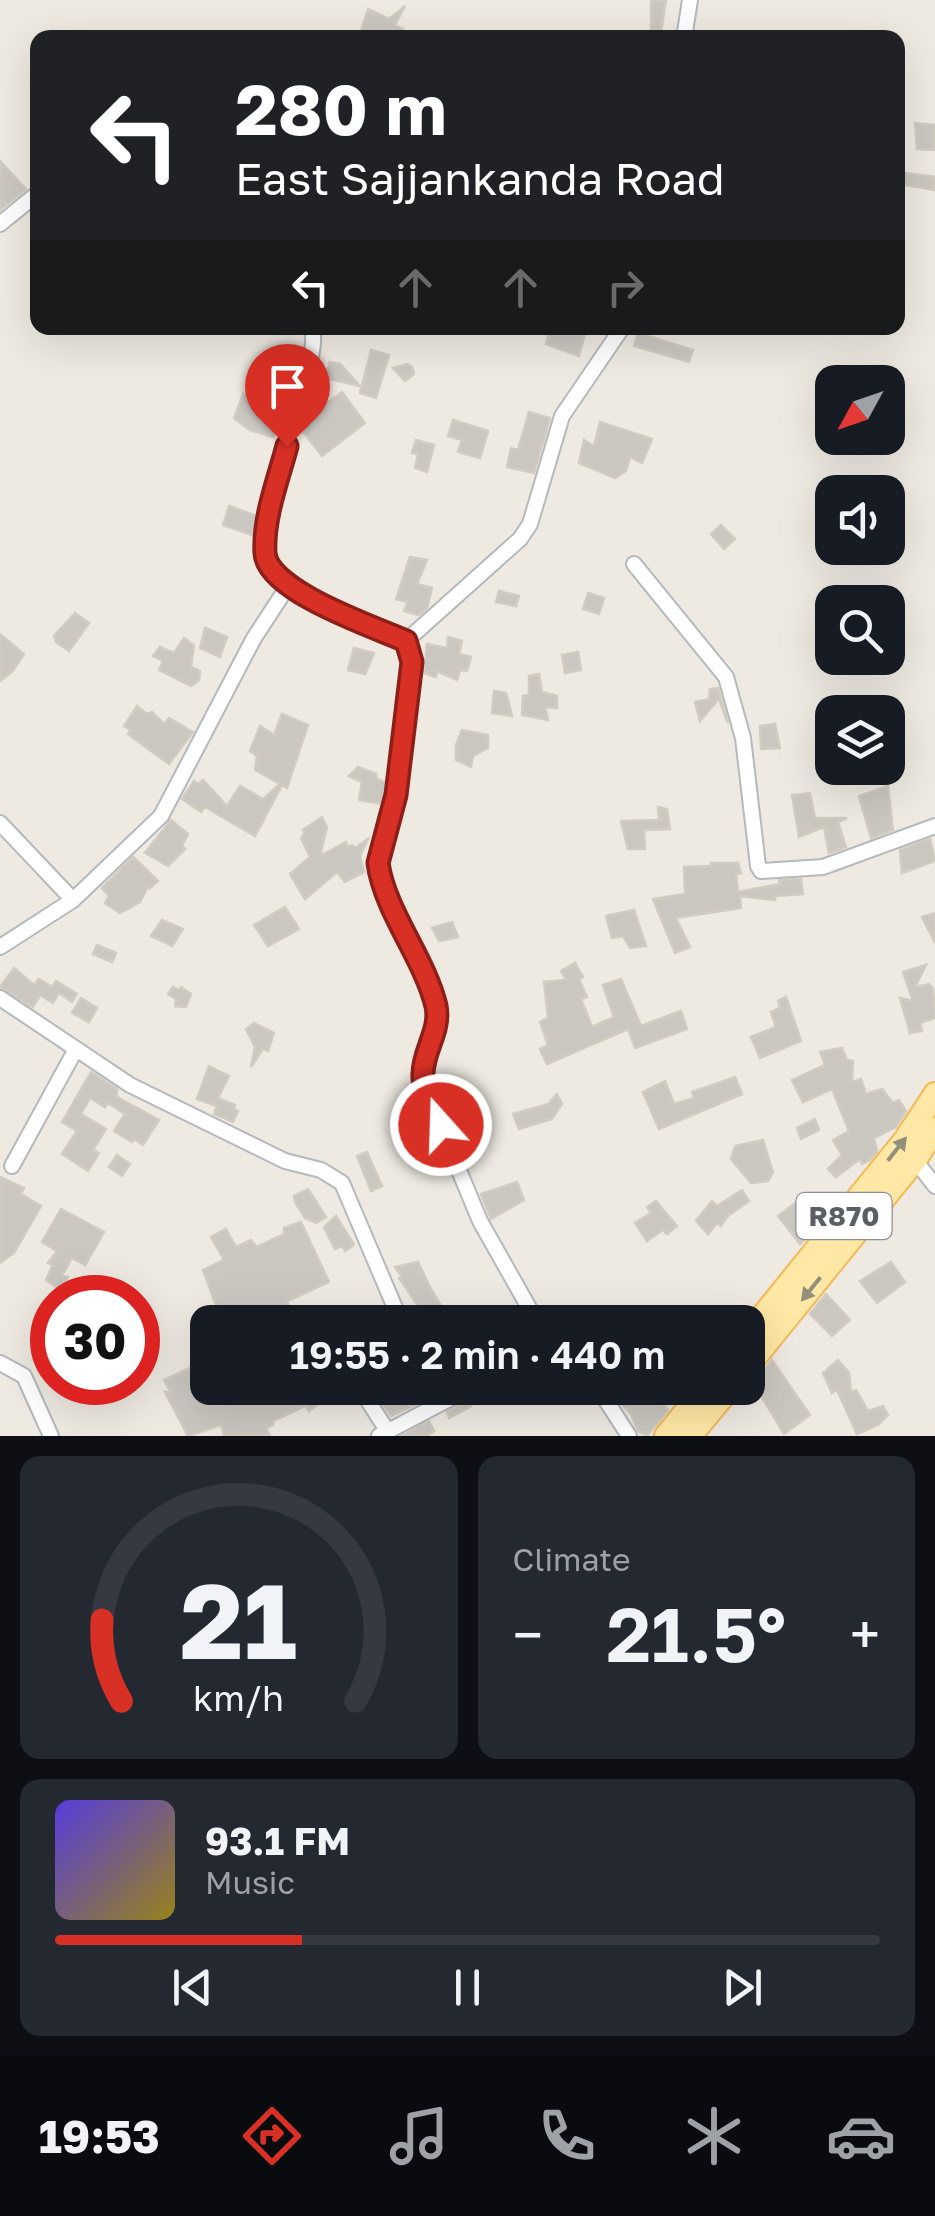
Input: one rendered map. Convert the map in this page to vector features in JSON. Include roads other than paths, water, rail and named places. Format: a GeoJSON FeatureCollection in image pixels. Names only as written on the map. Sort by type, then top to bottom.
{"type":"FeatureCollection","features":[{"type":"Feature","properties":{"kind":"main road","name":"R870"},"geometry":{"type":"LineString","coordinates":[[765,1313],[905,1140],[935,1094]]}},
{"type":"Feature","properties":{"kind":"main road","name":"R870"},"geometry":{"type":"LineString","coordinates":[[765,1345],[915,1160],[935,1129]]}},
{"type":"Feature","properties":{"kind":"main road"},"geometry":{"type":"LineString","coordinates":[[666,1436],[691,1405]]}},
{"type":"Feature","properties":{"kind":"main road"},"geometry":{"type":"LineString","coordinates":[[690,1436],[716,1405]]}},
{"type":"Feature","properties":{"kind":"street"},"geometry":{"type":"LineString","coordinates":[[685,30],[690,0]]}},
{"type":"Feature","properties":{"kind":"street"},"geometry":{"type":"LineString","coordinates":[[0,224],[30,200]]}},
{"type":"Feature","properties":{"kind":"street"},"geometry":{"type":"LineString","coordinates":[[314,335],[268,518],[264,556],[272,573],[288,586],[406,641],[412,662],[403,746],[396,795],[378,863],[380,875],[436,1006],[437,1025],[422,1074],[426,1091],[480,1221],[527,1305]]}},
{"type":"Feature","properties":{"kind":"street"},"geometry":{"type":"LineString","coordinates":[[406,641],[520,539],[530,524],[562,416],[617,335]]}},
{"type":"Feature","properties":{"kind":"street"},"geometry":{"type":"LineString","coordinates":[[634,564],[726,678],[743,738],[761,871],[822,867],[935,826]]}},
{"type":"Feature","properties":{"kind":"street"},"geometry":{"type":"LineString","coordinates":[[0,947],[73,900],[161,816],[254,638],[288,586]]}},
{"type":"Feature","properties":{"kind":"street"},"geometry":{"type":"LineString","coordinates":[[0,823],[73,900]]}},
{"type":"Feature","properties":{"kind":"street"},"geometry":{"type":"LineString","coordinates":[[0,998],[130,1085],[286,1161],[321,1170],[342,1183],[394,1305]]}},
{"type":"Feature","properties":{"kind":"street"},"geometry":{"type":"LineString","coordinates":[[12,1166],[76,1049]]}},
{"type":"Feature","properties":{"kind":"street"},"geometry":{"type":"LineString","coordinates":[[915,1160],[935,1186]]}},
{"type":"Feature","properties":{"kind":"street"},"geometry":{"type":"LineString","coordinates":[[0,1362],[24,1376],[51,1436]]}},
{"type":"Feature","properties":{"kind":"street"},"geometry":{"type":"LineString","coordinates":[[368,1405],[383,1434],[436,1406]]}},
{"type":"Feature","properties":{"kind":"street"},"geometry":{"type":"LineString","coordinates":[[609,1405],[629,1436]]}}]}
